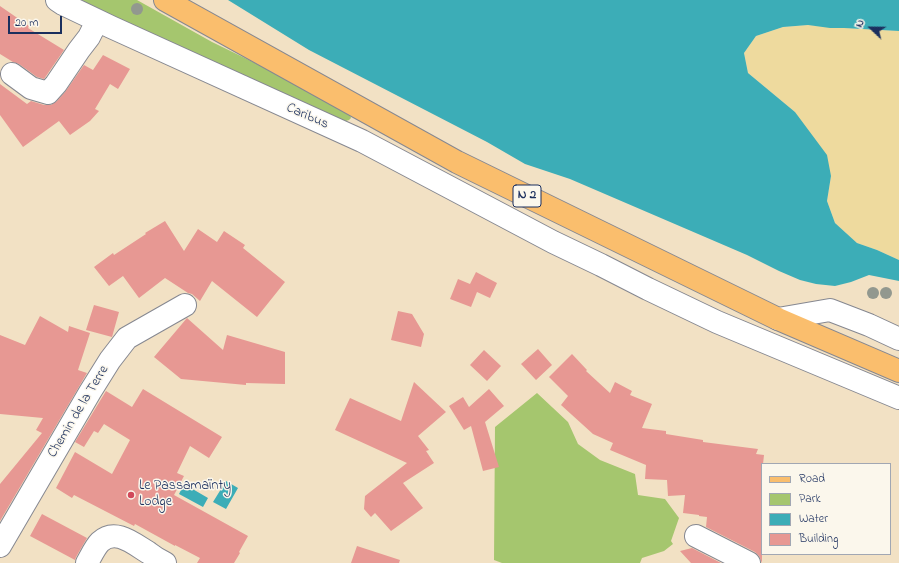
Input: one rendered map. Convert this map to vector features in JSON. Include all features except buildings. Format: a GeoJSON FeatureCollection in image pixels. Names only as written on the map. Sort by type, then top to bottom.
{"type":"FeatureCollection","features":[{"type":"Feature","properties":{"kind":"main road","name":"N 2"},"geometry":{"type":"LineString","coordinates":[[165,0],[457,162],[778,319],[899,371]]}},
{"type":"Feature","properties":{"kind":"street","name":"Caribus"},"geometry":{"type":"LineString","coordinates":[[57,0],[97,21],[362,141],[553,242],[717,322],[899,398]]}},
{"type":"Feature","properties":{"kind":"street"},"geometry":{"type":"LineString","coordinates":[[12,74],[31,88],[48,93],[89,37],[97,21]]}},
{"type":"Feature","properties":{"kind":"street","name":"Chemin de la Terre"},"geometry":{"type":"LineString","coordinates":[[0,546],[110,360],[127,338],[185,305]]}},
{"type":"Feature","properties":{"kind":"street"},"geometry":{"type":"LineString","coordinates":[[778,319],[830,310],[899,339]]}},
{"type":"Feature","properties":{"kind":"street"},"geometry":{"type":"LineString","coordinates":[[87,563],[100,542],[106,537],[115,536],[122,537],[132,542],[165,563]]}},
{"type":"Feature","properties":{"kind":"street"},"geometry":{"type":"LineString","coordinates":[[696,536],[749,563]]}},
{"type":"Feature","properties":{"kind":"green space"},"geometry":{"type":"Polygon","coordinates":[[[82,0],[137,0],[212,42],[327,98],[349,112],[351,118],[343,122],[110,18],[82,0]]]}},
{"type":"Feature","properties":{"kind":"green space"},"geometry":{"type":"Polygon","coordinates":[[[537,393],[568,422],[578,444],[600,460],[635,474],[638,495],[665,499],[679,518],[671,541],[673,544],[664,551],[642,558],[640,563],[502,563],[494,560],[495,427],[537,393]]]}},
{"type":"Feature","properties":{"kind":"sand"},"geometry":{"type":"Polygon","coordinates":[[[808,25],[899,31],[899,260],[857,243],[835,223],[827,201],[831,176],[795,112],[748,73],[744,53],[756,36],[783,27],[808,25]]]}},
{"type":"Feature","properties":{"kind":"water"},"geometry":{"type":"Polygon","coordinates":[[[228,0],[899,0],[899,31],[830,28],[808,25],[783,27],[756,36],[744,53],[748,73],[795,112],[827,155],[831,176],[827,201],[835,223],[857,243],[899,260],[899,281],[869,275],[835,286],[816,284],[800,280],[747,255],[570,179],[525,164],[487,142],[309,50],[228,0]]]}},
{"type":"Feature","properties":{"kind":"water"},"geometry":{"type":"Polygon","coordinates":[[[226,481],[238,488],[226,509],[213,502],[226,481]]]}},
{"type":"Feature","properties":{"kind":"water"},"geometry":{"type":"Polygon","coordinates":[[[184,484],[208,498],[203,507],[179,494],[184,484]]]}},
{"type":"Feature","properties":{"kind":"place","name":"Le Passamaïnty Lodge"},"geometry":{"type":"Point","coordinates":[131,495]}}]}
